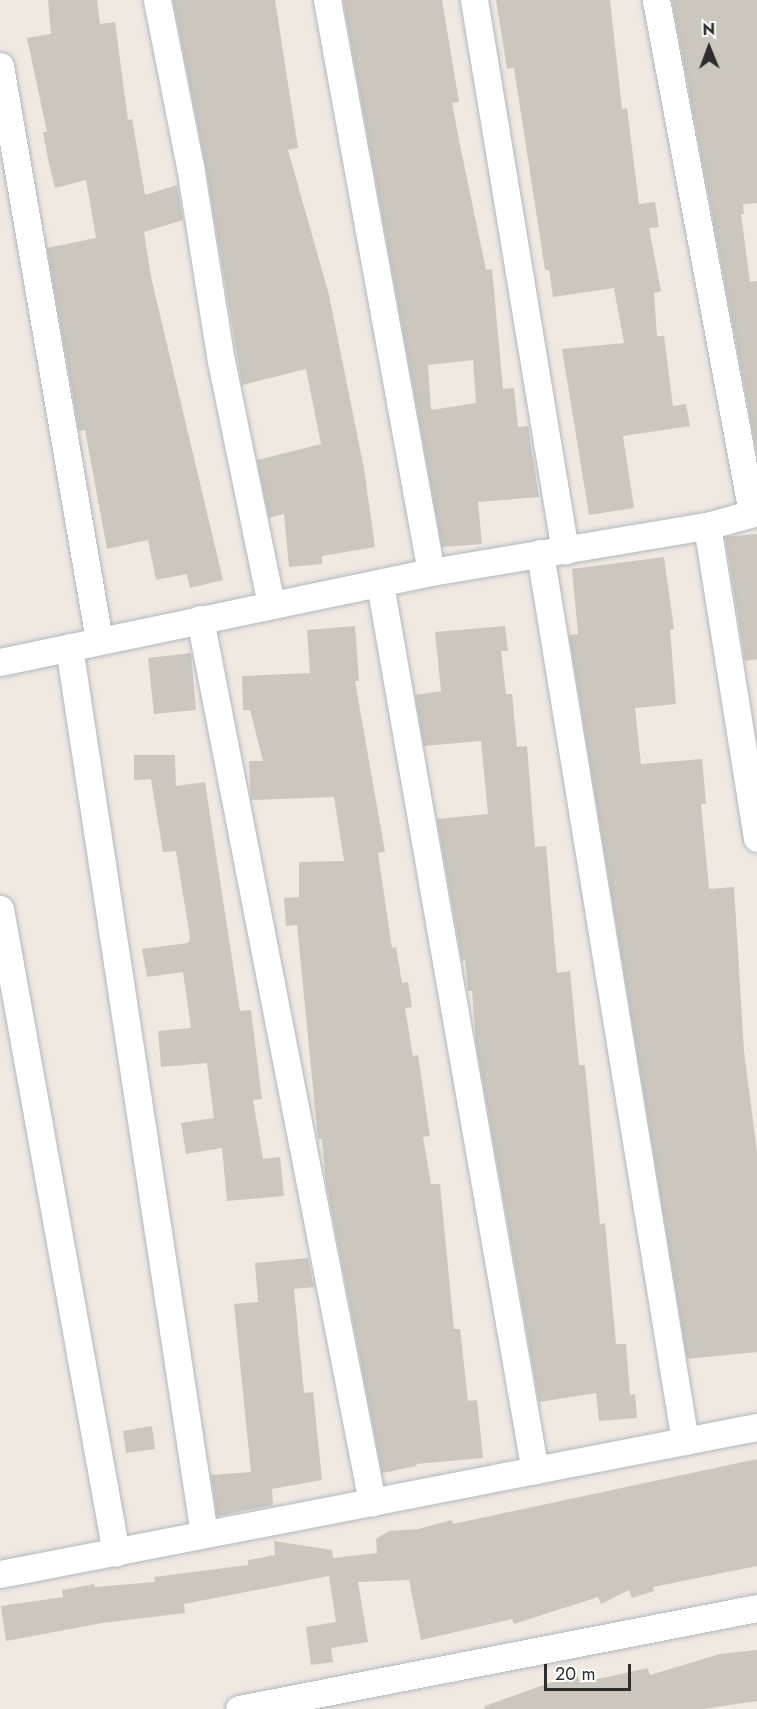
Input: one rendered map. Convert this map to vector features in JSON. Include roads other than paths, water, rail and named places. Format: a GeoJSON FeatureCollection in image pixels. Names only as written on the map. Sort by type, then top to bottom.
{"type":"FeatureCollection","features":[{"type":"Feature","properties":{"kind":"street"},"geometry":{"type":"LineString","coordinates":[[157,0],[190,166],[221,361],[271,604]]}},
{"type":"Feature","properties":{"kind":"street"},"geometry":{"type":"LineString","coordinates":[[327,0],[431,572]]}},
{"type":"Feature","properties":{"kind":"street"},"geometry":{"type":"LineString","coordinates":[[474,0],[553,552],[685,1441]]}},
{"type":"Feature","properties":{"kind":"street"},"geometry":{"type":"LineString","coordinates":[[0,662],[431,572],[707,526],[754,513],[656,0]]}},
{"type":"Feature","properties":{"kind":"street"},"geometry":{"type":"LineString","coordinates":[[0,66],[99,640]]}},
{"type":"Feature","properties":{"kind":"street"},"geometry":{"type":"LineString","coordinates":[[707,526],[757,838]]}},
{"type":"Feature","properties":{"kind":"street"},"geometry":{"type":"LineString","coordinates":[[380,584],[535,1471]]}},
{"type":"Feature","properties":{"kind":"street"},"geometry":{"type":"LineString","coordinates":[[201,619],[372,1503]]}},
{"type":"Feature","properties":{"kind":"street"},"geometry":{"type":"LineString","coordinates":[[69,647],[204,1534]]}},
{"type":"Feature","properties":{"kind":"street"},"geometry":{"type":"LineString","coordinates":[[0,909],[116,1553]]}},
{"type":"Feature","properties":{"kind":"street"},"geometry":{"type":"LineString","coordinates":[[0,1574],[757,1427]]}},
{"type":"Feature","properties":{"kind":"street"},"geometry":{"type":"LineString","coordinates":[[239,1709],[757,1608]]}}]}
